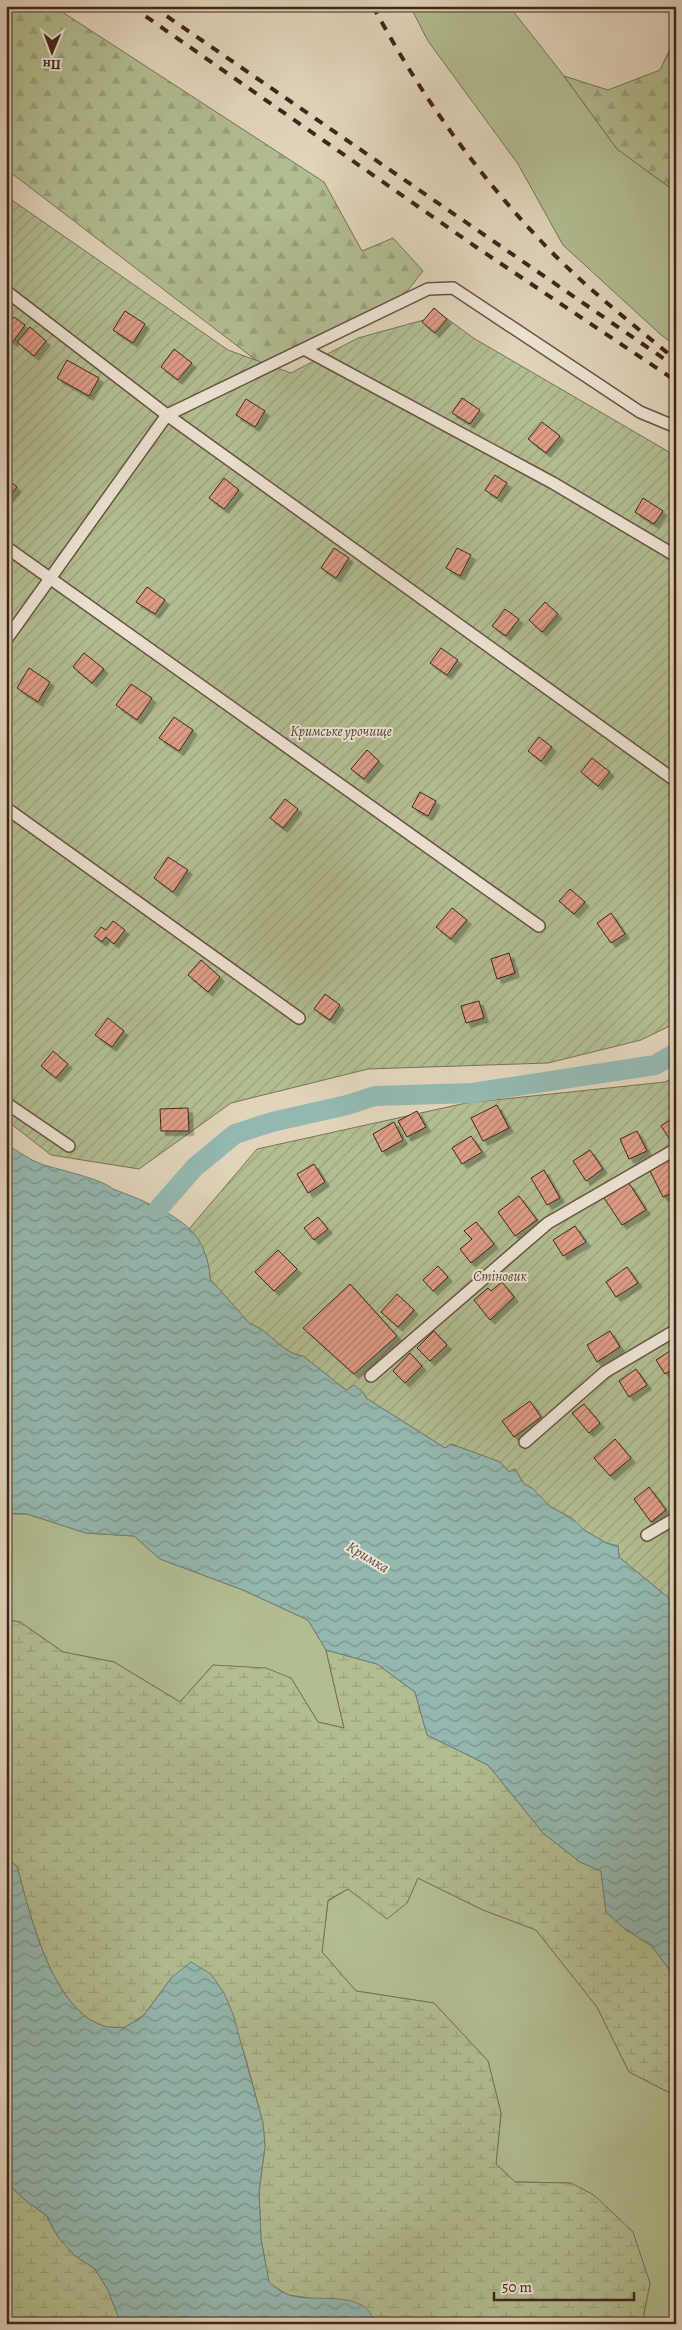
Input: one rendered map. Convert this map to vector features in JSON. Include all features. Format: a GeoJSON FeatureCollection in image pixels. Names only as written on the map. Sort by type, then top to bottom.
{"type":"FeatureCollection","features":[{"type":"Feature","properties":{"kind":"lane"},"geometry":{"type":"LineString","coordinates":[[6,640],[167,415],[428,289],[453,288],[640,412],[676,427]]}},
{"type":"Feature","properties":{"kind":"lane"},"geometry":{"type":"LineString","coordinates":[[6,291],[167,415],[676,781]]}},
{"type":"Feature","properties":{"kind":"lane"},"geometry":{"type":"LineString","coordinates":[[304,349],[553,483],[676,556]]}},
{"type":"Feature","properties":{"kind":"lane"},"geometry":{"type":"LineString","coordinates":[[6,547],[539,926]]}},
{"type":"Feature","properties":{"kind":"lane"},"geometry":{"type":"LineString","coordinates":[[6,808],[299,1018]]}},
{"type":"Feature","properties":{"kind":"lane"},"geometry":{"type":"LineString","coordinates":[[6,1103],[69,1146]]}},
{"type":"Feature","properties":{"kind":"lane"},"geometry":{"type":"LineString","coordinates":[[371,1376],[548,1223],[676,1149]]}},
{"type":"Feature","properties":{"kind":"lane"},"geometry":{"type":"LineString","coordinates":[[525,1442],[605,1372],[676,1330]]}},
{"type":"Feature","properties":{"kind":"lane"},"geometry":{"type":"LineString","coordinates":[[647,1535],[676,1518]]}},
{"type":"Feature","properties":{"kind":"green space"},"geometry":{"type":"Polygon","coordinates":[[[6,6],[53,6],[324,182],[362,251],[393,238],[423,271],[404,295],[261,364],[6,169],[6,6]]]}},
{"type":"Feature","properties":{"kind":"green space"},"geometry":{"type":"Polygon","coordinates":[[[410,6],[509,6],[564,76],[617,149],[676,192],[676,346],[660,334],[563,245],[518,164],[428,41],[410,6]]]}},
{"type":"Feature","properties":{"kind":"green space"},"geometry":{"type":"Polygon","coordinates":[[[676,36],[676,192],[617,149],[564,76],[608,90],[660,70],[676,36]]]}},
{"type":"Feature","properties":{"kind":"green space","name":"Кримське урочище"},"geometry":{"type":"Polygon","coordinates":[[[6,196],[228,350],[291,373],[358,338],[442,315],[475,339],[676,456],[676,1023],[641,1040],[548,1063],[368,1069],[231,1103],[139,1169],[51,1155],[6,1120],[6,196]]]}},
{"type":"Feature","properties":{"kind":"green space","name":"Стіновик"},"geometry":{"type":"Polygon","coordinates":[[[676,1076],[676,1604],[619,1557],[618,1546],[606,1543],[584,1530],[573,1519],[551,1507],[532,1488],[524,1484],[515,1469],[509,1472],[500,1462],[451,1444],[445,1448],[366,1398],[363,1392],[346,1390],[303,1356],[282,1347],[264,1331],[250,1324],[210,1279],[204,1252],[189,1229],[257,1149],[466,1103],[665,1082],[676,1076]]]}},
{"type":"Feature","properties":{"kind":"green space"},"geometry":{"type":"Polygon","coordinates":[[[6,1514],[27,1514],[86,1533],[134,1536],[160,1559],[243,1590],[308,1620],[326,1650],[344,1728],[318,1722],[291,1678],[213,1665],[180,1702],[114,1662],[63,1652],[20,1622],[6,1620],[6,1514]]]}},
{"type":"Feature","properties":{"kind":"green space"},"geometry":{"type":"Polygon","coordinates":[[[6,1620],[20,1622],[63,1652],[114,1662],[180,1702],[213,1665],[266,1668],[291,1678],[318,1722],[344,1728],[326,1650],[377,1664],[415,1692],[427,1735],[488,1765],[543,1833],[580,1862],[601,1871],[606,1912],[625,1929],[652,1946],[676,1979],[676,2099],[674,2095],[629,2072],[597,2007],[536,1930],[483,1910],[418,1878],[407,1903],[387,1919],[348,1889],[328,1900],[322,1952],[356,1991],[434,2003],[488,2061],[501,2113],[496,2164],[515,2182],[571,2183],[594,2195],[633,2232],[650,2283],[642,2324],[375,2324],[374,2317],[310,2298],[288,2295],[269,2283],[261,2239],[259,2192],[265,2146],[263,2123],[238,2035],[172,1977],[144,2015],[124,2028],[103,2026],[84,2015],[68,1999],[56,1979],[36,1931],[17,1866],[6,1859],[6,1620]]]}},
{"type":"Feature","properties":{"kind":"green space"},"geometry":{"type":"Polygon","coordinates":[[[418,1878],[483,1910],[536,1930],[597,2007],[629,2072],[674,2095],[676,2134],[672,2140],[676,2193],[676,2324],[642,2324],[650,2283],[571,2183],[515,2182],[496,2164],[501,2113],[488,2061],[434,2003],[356,1991],[322,1952],[328,1901],[348,1889],[407,1903],[418,1878]]]}},
{"type":"Feature","properties":{"kind":"green space"},"geometry":{"type":"Polygon","coordinates":[[[6,2182],[26,2201],[46,2215],[58,2237],[74,2255],[95,2269],[108,2290],[121,2324],[6,2324],[6,2182]]]}},
{"type":"Feature","properties":{"kind":"water","name":"Кримка"},"geometry":{"type":"Polygon","coordinates":[[[6,1144],[39,1163],[108,1185],[179,1220],[188,1227],[201,1244],[208,1262],[210,1279],[250,1324],[264,1331],[282,1347],[303,1356],[346,1390],[354,1385],[363,1392],[366,1398],[445,1448],[451,1444],[500,1462],[509,1472],[515,1469],[524,1484],[532,1488],[551,1507],[573,1519],[584,1530],[606,1543],[618,1546],[619,1557],[676,1604],[676,1979],[652,1946],[625,1929],[606,1912],[601,1871],[580,1862],[543,1833],[488,1765],[427,1735],[415,1692],[377,1664],[326,1650],[308,1620],[243,1590],[160,1559],[134,1536],[86,1533],[27,1514],[6,1513],[6,1144]]]}},
{"type":"Feature","properties":{"kind":"water"},"geometry":{"type":"Polygon","coordinates":[[[6,1859],[17,1866],[36,1931],[56,1979],[68,1999],[84,2015],[101,2025],[124,2028],[144,2015],[172,1977],[191,1962],[211,1974],[224,1993],[233,2014],[263,2123],[265,2146],[259,2192],[261,2239],[269,2282],[289,2295],[339,2299],[362,2305],[370,2312],[375,2324],[121,2324],[108,2290],[95,2269],[74,2255],[58,2237],[46,2215],[26,2201],[6,2182],[6,1859]]]}},
{"type":"Feature","properties":{"kind":"building"},"geometry":{"type":"Polygon","coordinates":[[[434,308],[447,319],[435,333],[422,322],[434,308]]]}},
{"type":"Feature","properties":{"kind":"building"},"geometry":{"type":"Polygon","coordinates":[[[125,311],[145,324],[133,343],[113,330],[125,311]]]}},
{"type":"Feature","properties":{"kind":"building"},"geometry":{"type":"Polygon","coordinates":[[[14,317],[25,325],[13,342],[6,338],[6,328],[14,317]]]}},
{"type":"Feature","properties":{"kind":"building"},"geometry":{"type":"Polygon","coordinates":[[[30,327],[46,341],[34,356],[17,342],[30,327]]]}},
{"type":"Feature","properties":{"kind":"building"},"geometry":{"type":"Polygon","coordinates":[[[174,349],[192,363],[178,380],[161,367],[174,349]]]}},
{"type":"Feature","properties":{"kind":"building"},"geometry":{"type":"Polygon","coordinates":[[[67,360],[99,378],[89,396],[57,378],[67,360]]]}},
{"type":"Feature","properties":{"kind":"building"},"geometry":{"type":"Polygon","coordinates":[[[462,398],[480,410],[470,424],[452,413],[462,398]]]}},
{"type":"Feature","properties":{"kind":"building"},"geometry":{"type":"Polygon","coordinates":[[[246,399],[265,411],[255,427],[236,415],[246,399]]]}},
{"type":"Feature","properties":{"kind":"building"},"geometry":{"type":"Polygon","coordinates":[[[542,422],[560,436],[546,453],[528,439],[542,422]]]}},
{"type":"Feature","properties":{"kind":"building"},"geometry":{"type":"Polygon","coordinates":[[[495,475],[507,483],[497,498],[485,490],[495,475]]]}},
{"type":"Feature","properties":{"kind":"building"},"geometry":{"type":"Polygon","coordinates":[[[6,478],[17,487],[6,501],[6,478]]]}},
{"type":"Feature","properties":{"kind":"building"},"geometry":{"type":"Polygon","coordinates":[[[224,478],[239,490],[224,509],[209,498],[224,478]]]}},
{"type":"Feature","properties":{"kind":"building"},"geometry":{"type":"Polygon","coordinates":[[[643,498],[663,511],[654,524],[635,512],[643,498]]]}},
{"type":"Feature","properties":{"kind":"building"},"geometry":{"type":"Polygon","coordinates":[[[334,548],[349,558],[336,578],[321,568],[334,548]]]}},
{"type":"Feature","properties":{"kind":"building"},"geometry":{"type":"Polygon","coordinates":[[[457,548],[471,555],[460,576],[446,568],[457,548]]]}},
{"type":"Feature","properties":{"kind":"building"},"geometry":{"type":"Polygon","coordinates":[[[147,587],[165,600],[155,614],[136,602],[147,587]]]}},
{"type":"Feature","properties":{"kind":"building"},"geometry":{"type":"Polygon","coordinates":[[[545,602],[558,614],[542,632],[529,620],[545,602]]]}},
{"type":"Feature","properties":{"kind":"building"},"geometry":{"type":"Polygon","coordinates":[[[505,609],[519,619],[506,636],[492,626],[505,609]]]}},
{"type":"Feature","properties":{"kind":"building"},"geometry":{"type":"Polygon","coordinates":[[[441,648],[458,660],[447,675],[430,663],[441,648]]]}},
{"type":"Feature","properties":{"kind":"building"},"geometry":{"type":"Polygon","coordinates":[[[84,653],[104,669],[92,683],[73,667],[84,653]]]}},
{"type":"Feature","properties":{"kind":"building"},"geometry":{"type":"Polygon","coordinates":[[[29,668],[50,682],[38,702],[17,688],[29,668]]]}},
{"type":"Feature","properties":{"kind":"building"},"geometry":{"type":"Polygon","coordinates":[[[131,684],[152,698],[137,720],[116,705],[131,684]]]}},
{"type":"Feature","properties":{"kind":"building"},"geometry":{"type":"Polygon","coordinates":[[[174,717],[193,730],[179,751],[159,738],[174,717]]]}},
{"type":"Feature","properties":{"kind":"building"},"geometry":{"type":"Polygon","coordinates":[[[539,737],[552,747],[541,761],[528,751],[539,737]]]}},
{"type":"Feature","properties":{"kind":"building"},"geometry":{"type":"Polygon","coordinates":[[[367,750],[379,761],[364,779],[351,769],[367,750]]]}},
{"type":"Feature","properties":{"kind":"building"},"geometry":{"type":"Polygon","coordinates":[[[592,758],[610,772],[598,786],[581,772],[592,758]]]}},
{"type":"Feature","properties":{"kind":"building"},"geometry":{"type":"Polygon","coordinates":[[[420,792],[436,801],[428,816],[412,807],[420,792]]]}},
{"type":"Feature","properties":{"kind":"building"},"geometry":{"type":"Polygon","coordinates":[[[285,799],[298,809],[283,828],[270,818],[285,799]]]}},
{"type":"Feature","properties":{"kind":"building"},"geometry":{"type":"Polygon","coordinates":[[[168,857],[188,870],[173,892],[154,878],[168,857]]]}},
{"type":"Feature","properties":{"kind":"building"},"geometry":{"type":"Polygon","coordinates":[[[570,889],[585,902],[574,914],[559,901],[570,889]]]}},
{"type":"Feature","properties":{"kind":"building"},"geometry":{"type":"Polygon","coordinates":[[[452,908],[467,920],[451,939],[436,927],[452,908]]]}},
{"type":"Feature","properties":{"kind":"building"},"geometry":{"type":"Polygon","coordinates":[[[611,913],[625,934],[611,943],[597,923],[611,913]]]}},
{"type":"Feature","properties":{"kind":"building"},"geometry":{"type":"Polygon","coordinates":[[[113,921],[125,930],[114,944],[106,937],[102,942],[94,936],[101,927],[106,930],[113,921]]]}},
{"type":"Feature","properties":{"kind":"building"},"geometry":{"type":"Polygon","coordinates":[[[509,953],[515,973],[497,979],[491,959],[509,953]]]}},
{"type":"Feature","properties":{"kind":"building"},"geometry":{"type":"Polygon","coordinates":[[[201,960],[220,977],[208,992],[188,975],[201,960]]]}},
{"type":"Feature","properties":{"kind":"building"},"geometry":{"type":"Polygon","coordinates":[[[325,994],[340,1005],[330,1020],[314,1009],[325,994]]]}},
{"type":"Feature","properties":{"kind":"building"},"geometry":{"type":"Polygon","coordinates":[[[479,1001],[484,1018],[466,1023],[461,1006],[479,1001]]]}},
{"type":"Feature","properties":{"kind":"building"},"geometry":{"type":"Polygon","coordinates":[[[108,1018],[124,1031],[112,1047],[95,1035],[108,1018]]]}},
{"type":"Feature","properties":{"kind":"building"},"geometry":{"type":"Polygon","coordinates":[[[53,1051],[68,1064],[56,1078],[41,1066],[53,1051]]]}},
{"type":"Feature","properties":{"kind":"building"},"geometry":{"type":"Polygon","coordinates":[[[497,1105],[509,1128],[483,1141],[471,1118],[497,1105]]]}},
{"type":"Feature","properties":{"kind":"building"},"geometry":{"type":"Polygon","coordinates":[[[188,1108],[189,1131],[161,1131],[160,1109],[188,1108]]]}},
{"type":"Feature","properties":{"kind":"building"},"geometry":{"type":"Polygon","coordinates":[[[417,1111],[426,1127],[407,1137],[398,1121],[417,1111]]]}},
{"type":"Feature","properties":{"kind":"building"},"geometry":{"type":"Polygon","coordinates":[[[676,1116],[676,1138],[671,1141],[661,1126],[676,1116]]]}},
{"type":"Feature","properties":{"kind":"building"},"geometry":{"type":"Polygon","coordinates":[[[394,1122],[403,1140],[382,1152],[373,1134],[394,1122]]]}},
{"type":"Feature","properties":{"kind":"building"},"geometry":{"type":"Polygon","coordinates":[[[637,1131],[647,1151],[629,1159],[620,1139],[637,1131]]]}},
{"type":"Feature","properties":{"kind":"building"},"geometry":{"type":"Polygon","coordinates":[[[471,1136],[482,1152],[462,1164],[452,1148],[471,1136]]]}},
{"type":"Feature","properties":{"kind":"building"},"geometry":{"type":"Polygon","coordinates":[[[590,1150],[603,1169],[586,1181],[573,1161],[590,1150]]]}},
{"type":"Feature","properties":{"kind":"building"},"geometry":{"type":"Polygon","coordinates":[[[669,1156],[676,1168],[676,1191],[663,1197],[648,1167],[669,1156]]]}},
{"type":"Feature","properties":{"kind":"building"},"geometry":{"type":"Polygon","coordinates":[[[314,1164],[325,1182],[308,1193],[297,1174],[314,1164]]]}},
{"type":"Feature","properties":{"kind":"building"},"geometry":{"type":"Polygon","coordinates":[[[544,1170],[560,1198],[547,1205],[531,1178],[544,1170]]]}},
{"type":"Feature","properties":{"kind":"building"},"geometry":{"type":"Polygon","coordinates":[[[629,1183],[646,1210],[622,1225],[604,1198],[629,1183]]]}},
{"type":"Feature","properties":{"kind":"building"},"geometry":{"type":"Polygon","coordinates":[[[519,1196],[537,1220],[515,1236],[498,1212],[519,1196]]]}},
{"type":"Feature","properties":{"kind":"building"},"geometry":{"type":"Polygon","coordinates":[[[318,1217],[328,1229],[314,1240],[304,1228],[318,1217]]]}},
{"type":"Feature","properties":{"kind":"building"},"geometry":{"type":"Polygon","coordinates":[[[476,1222],[494,1244],[471,1263],[460,1249],[472,1239],[464,1231],[476,1222]]]}},
{"type":"Feature","properties":{"kind":"building"},"geometry":{"type":"Polygon","coordinates":[[[575,1226],[586,1242],[563,1256],[553,1240],[575,1226]]]}},
{"type":"Feature","properties":{"kind":"building"},"geometry":{"type":"Polygon","coordinates":[[[278,1250],[297,1269],[274,1291],[255,1272],[278,1250]]]}},
{"type":"Feature","properties":{"kind":"building"},"geometry":{"type":"Polygon","coordinates":[[[438,1266],[448,1277],[433,1291],[423,1280],[438,1266]]]}},
{"type":"Feature","properties":{"kind":"building"},"geometry":{"type":"Polygon","coordinates":[[[627,1267],[638,1283],[616,1297],[606,1282],[627,1267]]]}},
{"type":"Feature","properties":{"kind":"building"},"geometry":{"type":"Polygon","coordinates":[[[502,1282],[514,1297],[490,1320],[474,1300],[488,1288],[491,1291],[502,1282]]]}},
{"type":"Feature","properties":{"kind":"building"},"geometry":{"type":"Polygon","coordinates":[[[350,1284],[397,1336],[354,1374],[303,1328],[350,1284]]]}},
{"type":"Feature","properties":{"kind":"building"},"geometry":{"type":"Polygon","coordinates":[[[397,1294],[414,1310],[398,1327],[381,1312],[397,1294]]]}},
{"type":"Feature","properties":{"kind":"building"},"geometry":{"type":"Polygon","coordinates":[[[434,1331],[447,1345],[430,1361],[417,1348],[434,1331]]]}},
{"type":"Feature","properties":{"kind":"building"},"geometry":{"type":"Polygon","coordinates":[[[610,1331],[620,1347],[597,1362],[587,1345],[610,1331]]]}},
{"type":"Feature","properties":{"kind":"building"},"geometry":{"type":"Polygon","coordinates":[[[673,1349],[676,1354],[676,1367],[665,1374],[656,1360],[673,1349]]]}},
{"type":"Feature","properties":{"kind":"building"},"geometry":{"type":"Polygon","coordinates":[[[410,1353],[422,1366],[405,1383],[393,1371],[410,1353]]]}},
{"type":"Feature","properties":{"kind":"building"},"geometry":{"type":"Polygon","coordinates":[[[636,1369],[647,1385],[629,1397],[619,1381],[636,1369]]]}},
{"type":"Feature","properties":{"kind":"building"},"geometry":{"type":"Polygon","coordinates":[[[530,1401],[541,1417],[514,1437],[502,1421],[530,1401]]]}},
{"type":"Feature","properties":{"kind":"building"},"geometry":{"type":"Polygon","coordinates":[[[584,1404],[600,1423],[589,1433],[572,1413],[584,1404]]]}},
{"type":"Feature","properties":{"kind":"building"},"geometry":{"type":"Polygon","coordinates":[[[615,1439],[631,1458],[610,1476],[594,1458],[615,1439]]]}},
{"type":"Feature","properties":{"kind":"building"},"geometry":{"type":"Polygon","coordinates":[[[649,1487],[666,1510],[651,1522],[634,1499],[649,1487]]]}},
{"type":"Feature","properties":{"kind":"waterway"},"geometry":{"type":"LineString","coordinates":[[159,1208],[195,1167],[235,1134],[272,1122],[347,1105],[375,1096],[472,1093],[655,1065],[676,1053]]}},
{"type":"Feature","properties":{"kind":"railway"},"geometry":{"type":"LineString","coordinates":[[131,6],[476,247],[676,381]]}},
{"type":"Feature","properties":{"kind":"railway"},"geometry":{"type":"LineString","coordinates":[[152,6],[676,367]]}},
{"type":"Feature","properties":{"kind":"railway"},"geometry":{"type":"LineString","coordinates":[[373,6],[390,38],[428,99],[492,186],[540,240],[572,272],[676,360]]}}]}
